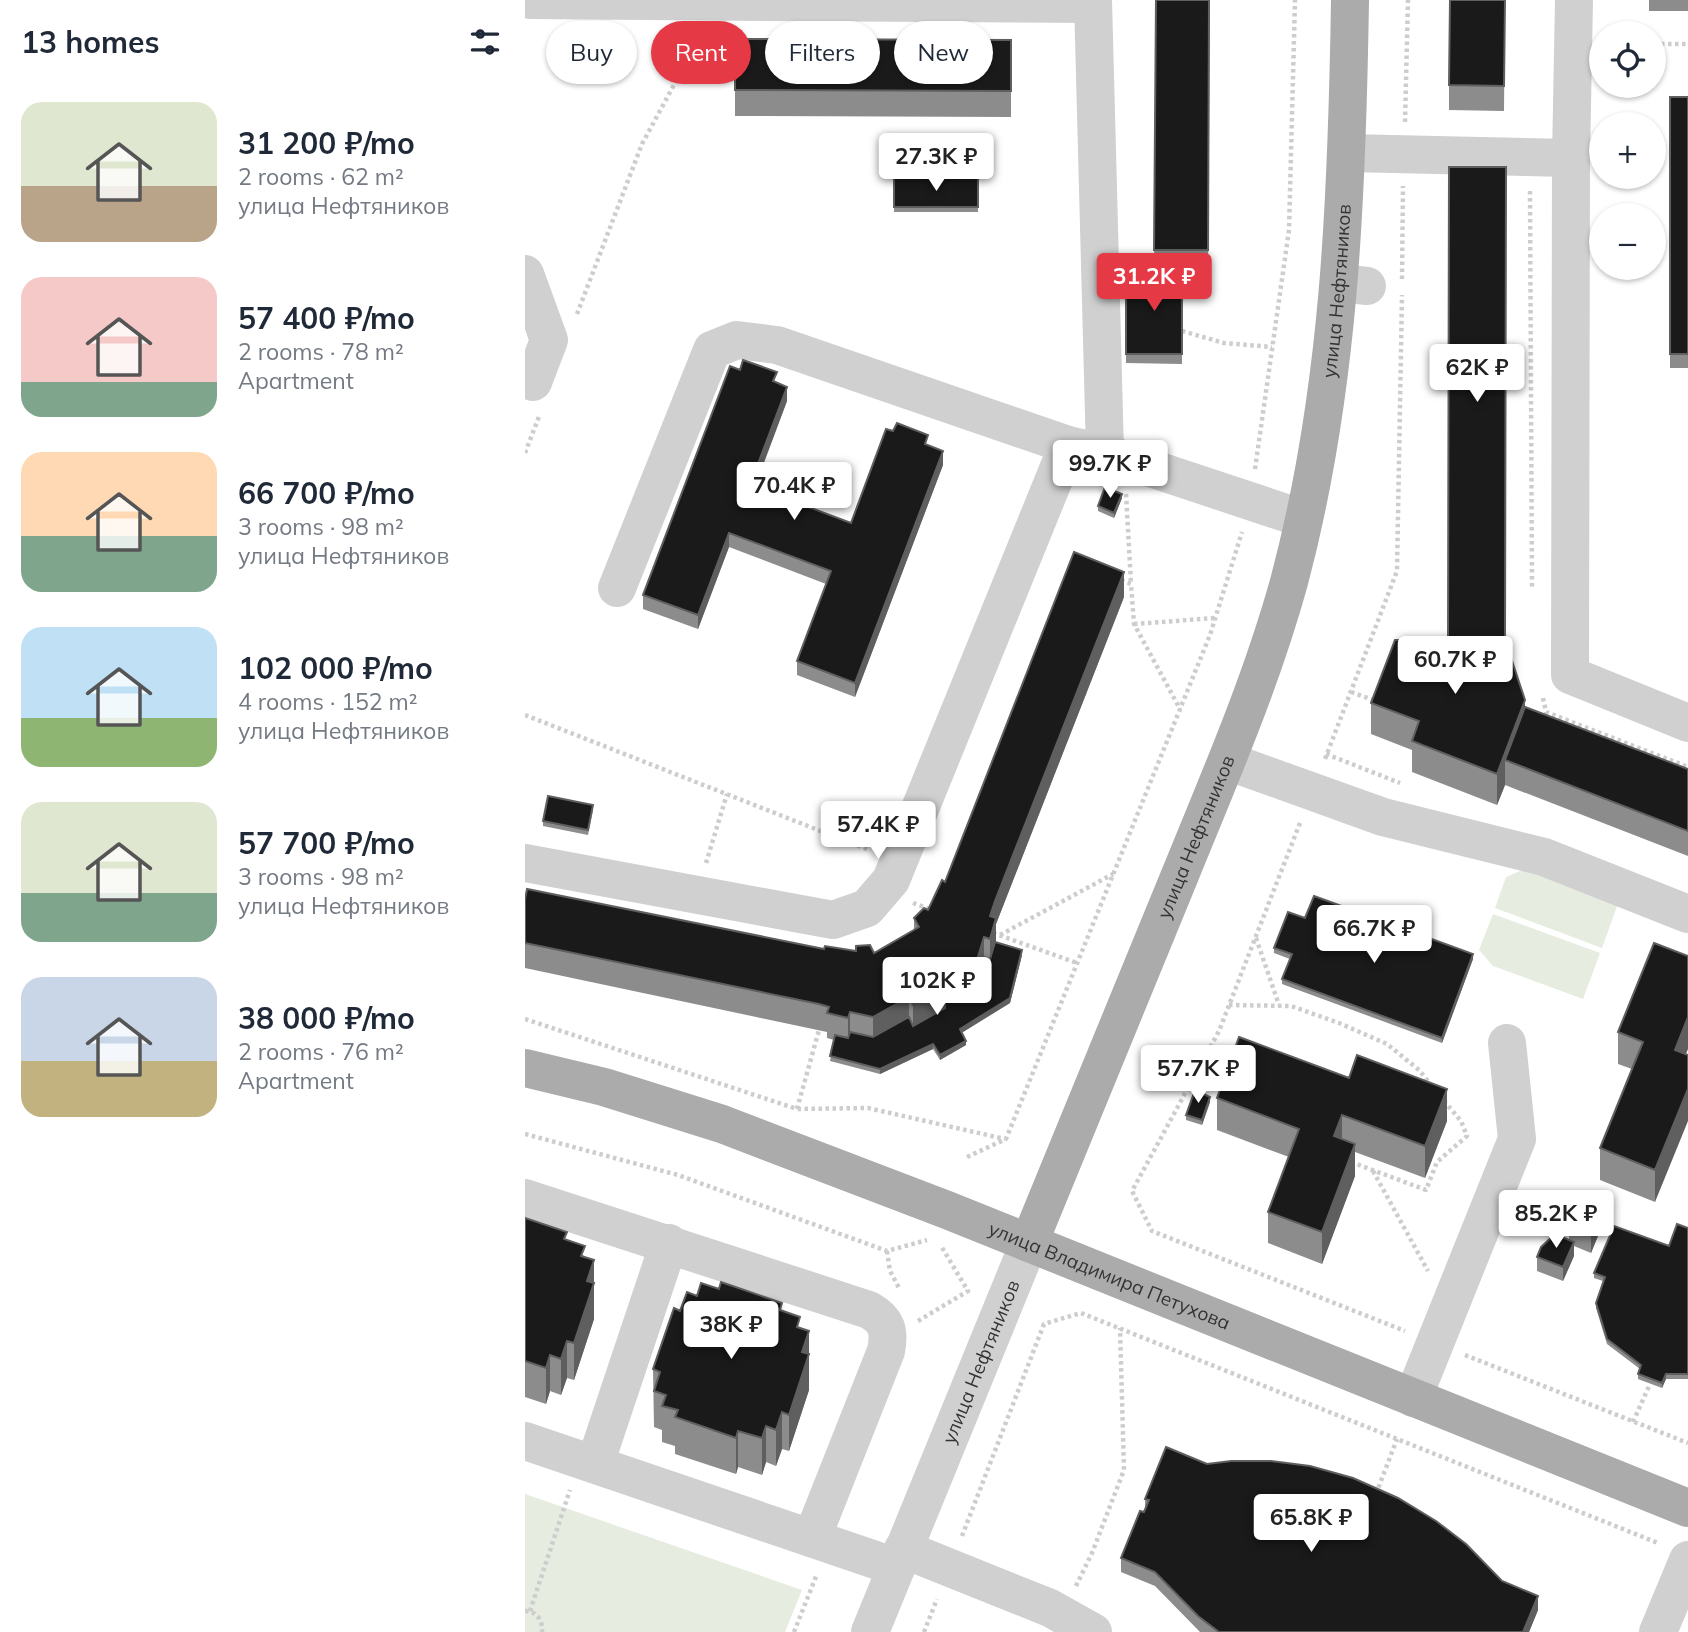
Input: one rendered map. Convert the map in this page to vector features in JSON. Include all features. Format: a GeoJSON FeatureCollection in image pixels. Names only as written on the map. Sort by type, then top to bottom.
{"type":"FeatureCollection","features":[{"type":"Feature","properties":{"kind":"main road","name":"улица Нефтяников"},"geometry":{"type":"LineString","coordinates":[[1029,1243],[1227,761],[1277,623],[1304,519],[1325,407],[1354,284],[1348,153],[1350,0]]}},
{"type":"Feature","properties":{"kind":"main road","name":"улица Владимира Петухова"},"geometry":{"type":"LineString","coordinates":[[525,1068],[638,1096],[722,1124],[1029,1243],[1688,1508]]}},
{"type":"Feature","properties":{"kind":"street"},"geometry":{"type":"LineString","coordinates":[[525,13],[530,0],[1093,2],[1115,457]]}},
{"type":"Feature","properties":{"kind":"street"},"geometry":{"type":"LineString","coordinates":[[1573,0],[1570,675],[1688,723]]}},
{"type":"Feature","properties":{"kind":"street"},"geometry":{"type":"LineString","coordinates":[[1348,153],[1571,158]]}},
{"type":"Feature","properties":{"kind":"street"},"geometry":{"type":"LineString","coordinates":[[525,274],[549,340],[533,382],[535,390]]}},
{"type":"Feature","properties":{"kind":"street"},"geometry":{"type":"LineString","coordinates":[[617,589],[712,350],[737,340],[777,345],[1068,444],[1304,519]]}},
{"type":"Feature","properties":{"kind":"street"},"geometry":{"type":"LineString","coordinates":[[525,863],[834,919],[867,908],[891,880],[908,877],[1068,444]]}},
{"type":"Feature","properties":{"kind":"street"},"geometry":{"type":"LineString","coordinates":[[1227,761],[1383,817],[1544,857],[1688,914]]}},
{"type":"Feature","properties":{"kind":"street"},"geometry":{"type":"LineString","coordinates":[[1413,1398],[1517,1139],[1507,1043]]}},
{"type":"Feature","properties":{"kind":"street"},"geometry":{"type":"LineString","coordinates":[[525,1198],[669,1243],[880,1316],[887,1327],[886,1351],[812,1538]]}},
{"type":"Feature","properties":{"kind":"street"},"geometry":{"type":"LineString","coordinates":[[587,1461],[669,1243]]}},
{"type":"Feature","properties":{"kind":"street","name":"улица Нефтяников"},"geometry":{"type":"LineString","coordinates":[[870,1632],[1029,1243]]}},
{"type":"Feature","properties":{"kind":"street"},"geometry":{"type":"LineString","coordinates":[[525,1441],[812,1538],[950,1568],[1078,1624]]}},
{"type":"Feature","properties":{"kind":"street"},"geometry":{"type":"LineString","coordinates":[[1658,1632],[1675,1553]]}},
{"type":"Feature","properties":{"kind":"path"},"geometry":{"type":"LineString","coordinates":[[967,1157],[1006,1139],[1215,618],[1251,502],[1289,230],[1295,0]]}},
{"type":"Feature","properties":{"kind":"path"},"geometry":{"type":"LineString","coordinates":[[1408,0],[1397,572],[1219,1031],[1132,1191],[1152,1231],[1442,1325],[1633,1422],[1688,1443]]}},
{"type":"Feature","properties":{"kind":"path"},"geometry":{"type":"LineString","coordinates":[[574,324],[642,144],[718,2]]}},
{"type":"Feature","properties":{"kind":"path"},"geometry":{"type":"LineString","coordinates":[[1666,44],[1688,44]]}},
{"type":"Feature","properties":{"kind":"path"},"geometry":{"type":"LineString","coordinates":[[1182,331],[1224,343],[1272,347]]}},
{"type":"Feature","properties":{"kind":"path"},"geometry":{"type":"LineString","coordinates":[[525,453],[535,390]]}},
{"type":"Feature","properties":{"kind":"path"},"geometry":{"type":"LineString","coordinates":[[1115,457],[1134,624],[1180,709]]}},
{"type":"Feature","properties":{"kind":"path"},"geometry":{"type":"LineString","coordinates":[[1118,579],[1131,584]]}},
{"type":"Feature","properties":{"kind":"path"},"geometry":{"type":"LineString","coordinates":[[1134,624],[1215,618]]}},
{"type":"Feature","properties":{"kind":"path"},"geometry":{"type":"LineString","coordinates":[[1351,692],[1383,704]]}},
{"type":"Feature","properties":{"kind":"path"},"geometry":{"type":"LineString","coordinates":[[525,715],[727,794],[908,877],[912,903],[938,913]]}},
{"type":"Feature","properties":{"kind":"path"},"geometry":{"type":"LineString","coordinates":[[696,894],[727,794]]}},
{"type":"Feature","properties":{"kind":"path"},"geometry":{"type":"LineString","coordinates":[[1000,935],[1113,874]]}},
{"type":"Feature","properties":{"kind":"path"},"geometry":{"type":"LineString","coordinates":[[993,933],[1077,963]]}},
{"type":"Feature","properties":{"kind":"path"},"geometry":{"type":"LineString","coordinates":[[1256,937],[1279,1005]]}},
{"type":"Feature","properties":{"kind":"path"},"geometry":{"type":"LineString","coordinates":[[1229,1005],[1291,1006],[1387,1044],[1419,1070],[1461,1121],[1467,1136],[1437,1162],[1426,1190],[1349,1162]]}},
{"type":"Feature","properties":{"kind":"path"},"geometry":{"type":"LineString","coordinates":[[525,1019],[797,1109],[868,1108],[1006,1139]]}},
{"type":"Feature","properties":{"kind":"path"},"geometry":{"type":"LineString","coordinates":[[797,1109],[818,1030]]}},
{"type":"Feature","properties":{"kind":"path"},"geometry":{"type":"LineString","coordinates":[[525,1133],[678,1175],[887,1251],[936,1238],[968,1291],[916,1322],[911,1312]]}},
{"type":"Feature","properties":{"kind":"path"},"geometry":{"type":"LineString","coordinates":[[1373,1170],[1442,1325]]}},
{"type":"Feature","properties":{"kind":"path"},"geometry":{"type":"LineString","coordinates":[[887,1251],[890,1271],[900,1291]]}},
{"type":"Feature","properties":{"kind":"path"},"geometry":{"type":"LineString","coordinates":[[924,1632],[1044,1324],[1081,1313],[1675,1553]]}},
{"type":"Feature","properties":{"kind":"path"},"geometry":{"type":"LineString","coordinates":[[1078,1624],[1092,1553],[1124,1470],[1120,1328]]}},
{"type":"Feature","properties":{"kind":"path"},"geometry":{"type":"LineString","coordinates":[[1633,1422],[1650,1384]]}},
{"type":"Feature","properties":{"kind":"path"},"geometry":{"type":"LineString","coordinates":[[1373,1501],[1397,1439]]}},
{"type":"Feature","properties":{"kind":"path"},"geometry":{"type":"LineString","coordinates":[[542,1632],[538,1616],[528,1611],[587,1461]]}},
{"type":"Feature","properties":{"kind":"shaded area"},"geometry":{"type":"Polygon","coordinates":[[[1532,866],[1620,898],[1602,948],[1495,908],[1506,877],[1532,866]]]}},
{"type":"Feature","properties":{"kind":"shaded area"},"geometry":{"type":"Polygon","coordinates":[[[1493,914],[1600,953],[1583,999],[1493,966],[1479,950],[1493,914]]]}},
{"type":"Feature","properties":{"kind":"shaded area"},"geometry":{"type":"Polygon","coordinates":[[[525,1494],[802,1590],[785,1632],[525,1632],[525,1494]]]}},
{"type":"Feature","properties":{"kind":"building"},"geometry":{"type":"Polygon","coordinates":[[[1156,0],[1209,0],[1208,250],[1154,250],[1156,0]]]}},
{"type":"Feature","properties":{"kind":"building"},"geometry":{"type":"Polygon","coordinates":[[[1450,0],[1505,0],[1504,86],[1449,85],[1450,0]]]}},
{"type":"Feature","properties":{"kind":"building"},"geometry":{"type":"Polygon","coordinates":[[[751,39],[765,39],[765,84],[880,84],[880,40],[894,40],[894,84],[993,84],[993,40],[1011,40],[1011,91],[735,90],[735,84],[751,84],[751,39]]]}},
{"type":"Feature","properties":{"kind":"building"},"geometry":{"type":"Polygon","coordinates":[[[1670,97],[1688,97],[1688,354],[1670,354],[1670,97]]]}},
{"type":"Feature","properties":{"kind":"building"},"geometry":{"type":"Polygon","coordinates":[[[1449,167],[1506,167],[1505,640],[1448,640],[1449,167]]]}},
{"type":"Feature","properties":{"kind":"building"},"geometry":{"type":"Polygon","coordinates":[[[894,178],[978,178],[978,207],[894,207],[894,178]]]}},
{"type":"Feature","properties":{"kind":"building"},"geometry":{"type":"Polygon","coordinates":[[[1126,272],[1182,272],[1182,354],[1126,354],[1126,272]]]}},
{"type":"Feature","properties":{"kind":"building"},"geometry":{"type":"Polygon","coordinates":[[[743,360],[777,372],[773,381],[787,387],[750,485],[851,523],[886,429],[893,431],[897,423],[928,435],[925,444],[943,451],[855,683],[797,661],[831,571],[729,533],[698,615],[643,595],[730,366],[740,370],[743,360]]]}},
{"type":"Feature","properties":{"kind":"building"},"geometry":{"type":"Polygon","coordinates":[[[1105,487],[1122,494],[1114,513],[1098,506],[1105,487]]]}},
{"type":"Feature","properties":{"kind":"building"},"geometry":{"type":"Polygon","coordinates":[[[1074,552],[1124,572],[995,901],[990,916],[996,918],[990,939],[984,937],[977,960],[941,980],[945,988],[913,1005],[909,997],[873,1017],[850,1012],[848,1018],[827,1013],[829,1007],[819,1004],[525,943],[527,889],[824,949],[825,946],[856,951],[856,946],[870,945],[874,953],[919,927],[914,918],[924,908],[928,910],[942,880],[945,882],[1074,552]]]}},
{"type":"Feature","properties":{"kind":"building"},"geometry":{"type":"Polygon","coordinates":[[[1395,640],[1505,640],[1525,700],[1497,774],[1412,741],[1419,721],[1371,703],[1395,640]]]}},
{"type":"Feature","properties":{"kind":"building"},"geometry":{"type":"Polygon","coordinates":[[[1525,707],[1688,769],[1688,831],[1505,760],[1525,707]]]}},
{"type":"Feature","properties":{"kind":"building"},"geometry":{"type":"Polygon","coordinates":[[[548,796],[593,805],[588,830],[543,821],[548,796]]]}},
{"type":"Feature","properties":{"kind":"building"},"geometry":{"type":"Polygon","coordinates":[[[1314,896],[1473,954],[1442,1038],[1282,979],[1292,954],[1274,948],[1288,912],[1305,918],[1314,896]]]}},
{"type":"Feature","properties":{"kind":"building"},"geometry":{"type":"Polygon","coordinates":[[[995,942],[1022,950],[1010,998],[960,1029],[966,1041],[940,1055],[933,1044],[880,1069],[830,1056],[835,1035],[848,1038],[850,1032],[873,1037],[909,1017],[913,1026],[945,1008],[945,997],[977,980],[984,957],[990,959],[995,942]]]}},
{"type":"Feature","properties":{"kind":"building"},"geometry":{"type":"Polygon","coordinates":[[[1654,943],[1688,956],[1688,1017],[1675,1050],[1688,1055],[1688,1089],[1655,1170],[1600,1148],[1643,1042],[1618,1032],[1654,943]]]}},
{"type":"Feature","properties":{"kind":"building"},"geometry":{"type":"Polygon","coordinates":[[[1239,1037],[1349,1078],[1357,1055],[1447,1089],[1425,1146],[1342,1115],[1334,1136],[1355,1144],[1322,1232],[1268,1212],[1299,1129],[1217,1098],[1239,1037]]]}},
{"type":"Feature","properties":{"kind":"building"},"geometry":{"type":"Polygon","coordinates":[[[1195,1090],[1210,1097],[1202,1120],[1186,1115],[1195,1090]]]}},
{"type":"Feature","properties":{"kind":"building"},"geometry":{"type":"Polygon","coordinates":[[[1580,1199],[1602,1208],[1591,1235],[1569,1226],[1580,1199]]]}},
{"type":"Feature","properties":{"kind":"building"},"geometry":{"type":"Polygon","coordinates":[[[525,1218],[567,1232],[564,1239],[585,1246],[581,1256],[594,1260],[587,1281],[594,1283],[574,1343],[567,1341],[561,1359],[550,1355],[546,1368],[525,1361],[525,1218]]]}},
{"type":"Feature","properties":{"kind":"building"},"geometry":{"type":"Polygon","coordinates":[[[1677,1224],[1688,1228],[1688,1374],[1666,1374],[1662,1383],[1638,1374],[1641,1365],[1607,1339],[1596,1303],[1605,1277],[1594,1273],[1614,1226],[1669,1246],[1677,1224]]]}},
{"type":"Feature","properties":{"kind":"building"},"geometry":{"type":"Polygon","coordinates":[[[1555,1234],[1574,1242],[1563,1267],[1537,1257],[1541,1247],[1555,1234]]]}},
{"type":"Feature","properties":{"kind":"building"},"geometry":{"type":"Polygon","coordinates":[[[721,1282],[782,1303],[780,1310],[800,1317],[797,1327],[809,1331],[802,1352],[809,1354],[789,1415],[782,1412],[776,1430],[766,1426],[762,1438],[738,1431],[736,1438],[675,1417],[678,1410],[662,1406],[666,1395],[654,1391],[660,1372],[653,1369],[674,1308],[680,1311],[687,1292],[697,1296],[701,1283],[719,1289],[721,1282]]]}},
{"type":"Feature","properties":{"kind":"building"},"geometry":{"type":"Polygon","coordinates":[[[1166,1447],[1207,1464],[1271,1461],[1310,1466],[1353,1478],[1398,1498],[1436,1521],[1466,1544],[1502,1581],[1538,1596],[1523,1632],[1219,1632],[1198,1616],[1155,1572],[1121,1558],[1140,1511],[1144,1512],[1149,1500],[1145,1499],[1166,1447]]]}}]}
